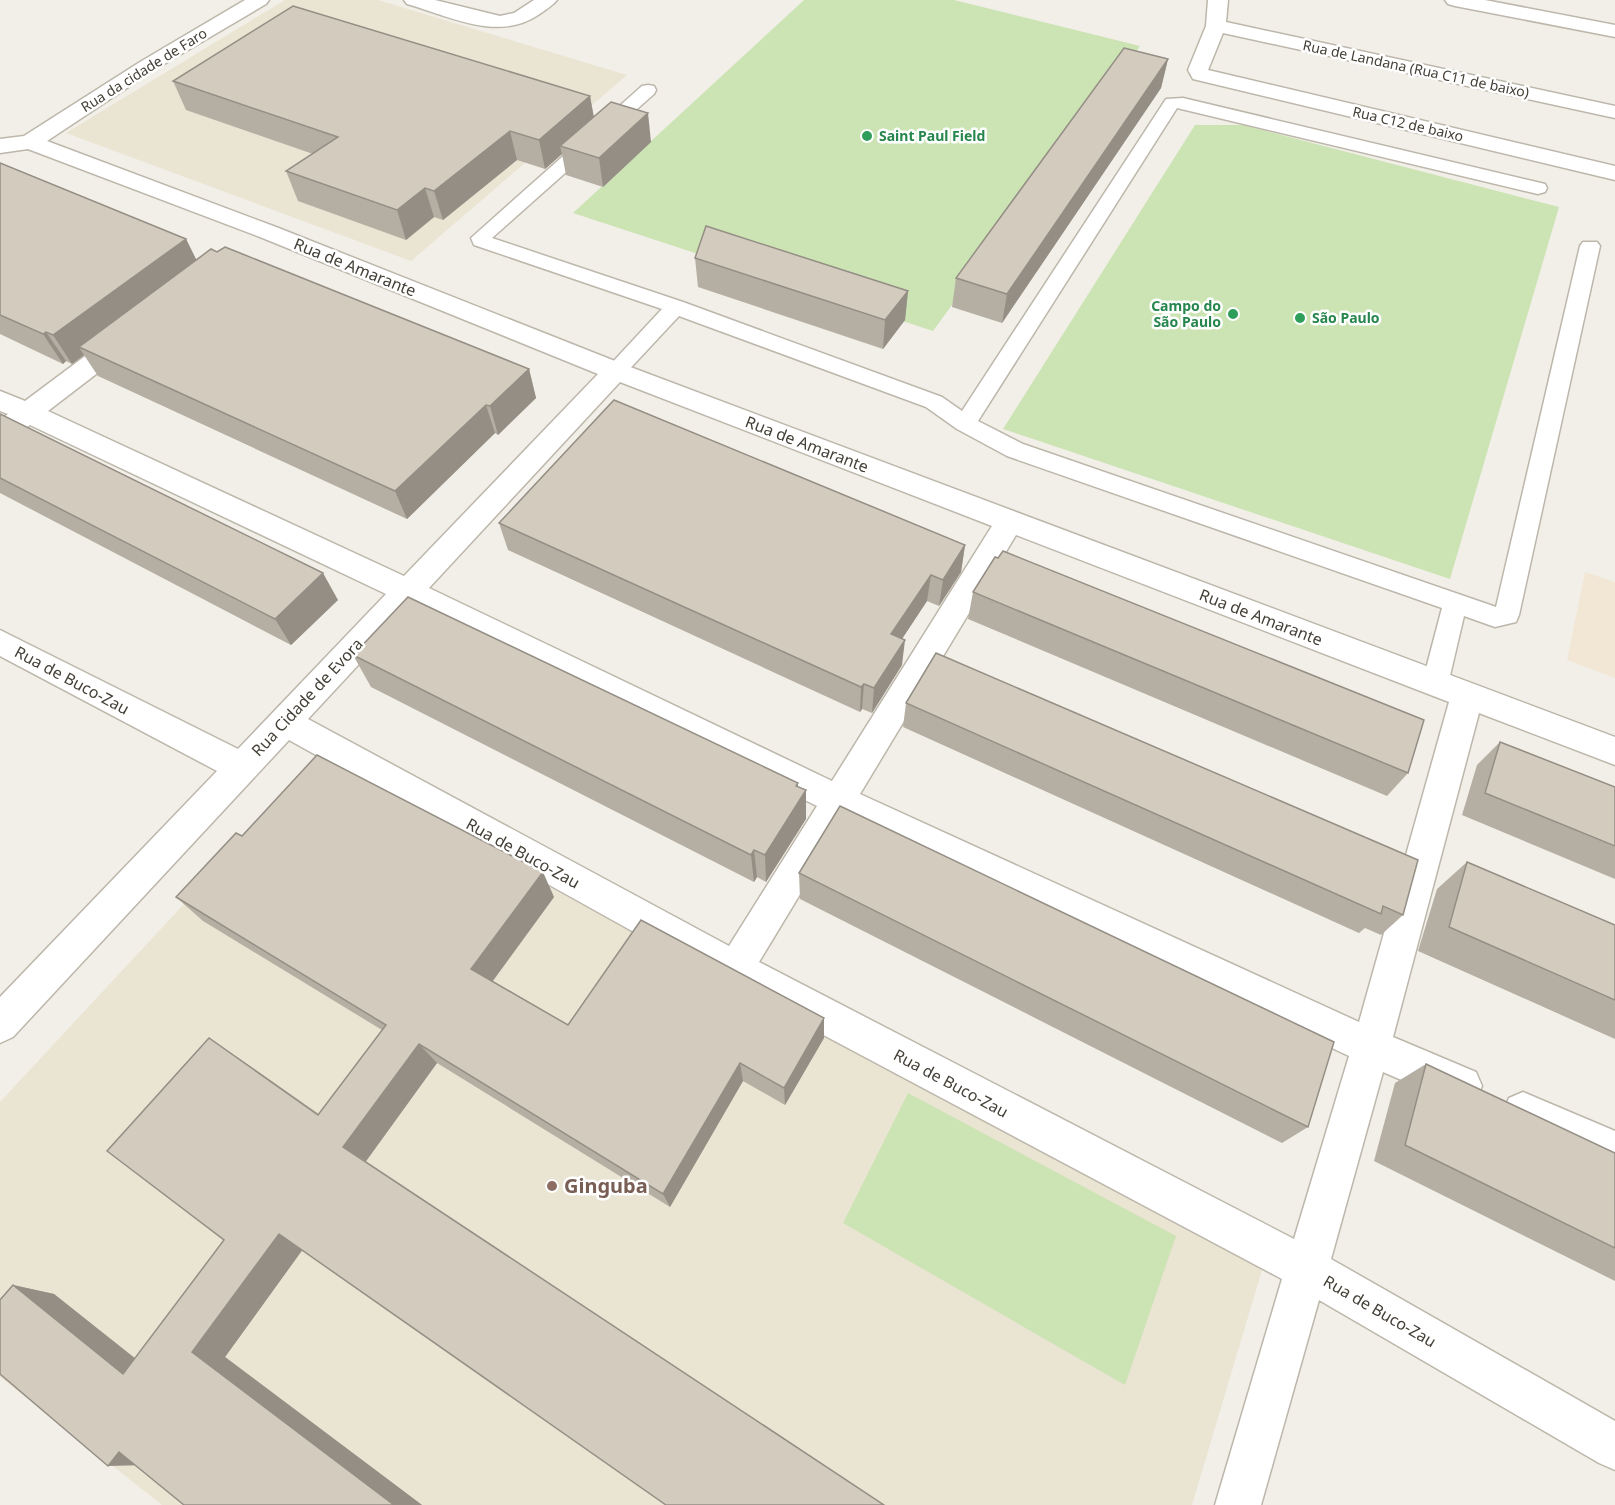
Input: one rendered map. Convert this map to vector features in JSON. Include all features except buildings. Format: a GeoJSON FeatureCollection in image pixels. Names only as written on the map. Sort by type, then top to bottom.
{"type":"FeatureCollection","features":[{"type":"Feature","properties":{"kind":"street","name":"Rua da cidade de Faro"},"geometry":{"type":"LineString","coordinates":[[30,142],[147,66],[259,0]]}},
{"type":"Feature","properties":{"kind":"street"},"geometry":{"type":"LineString","coordinates":[[414,0],[491,22],[504,23],[517,21],[547,0]]}},
{"type":"Feature","properties":{"kind":"street"},"geometry":{"type":"LineString","coordinates":[[1216,26],[1218,0]]}},
{"type":"Feature","properties":{"kind":"street"},"geometry":{"type":"LineString","coordinates":[[1455,0],[1615,31]]}},
{"type":"Feature","properties":{"kind":"street","name":"Rua C12 de baixo"},"geometry":{"type":"LineString","coordinates":[[1216,26],[1198,70],[1200,75],[1615,173]]}},
{"type":"Feature","properties":{"kind":"street","name":"Rua de Landana (Rua C11 de baixo)"},"geometry":{"type":"LineString","coordinates":[[1216,26],[1615,112]]}},
{"type":"Feature","properties":{"kind":"street","name":"Rua de Amarante"},"geometry":{"type":"LineString","coordinates":[[0,146],[30,142],[258,239],[616,371],[1615,751]]}},
{"type":"Feature","properties":{"kind":"street"},"geometry":{"type":"LineString","coordinates":[[0,434],[147,322]]}},
{"type":"Feature","properties":{"kind":"street","name":"Rua Cidade de Evora"},"geometry":{"type":"LineString","coordinates":[[0,1024],[616,371]]}},
{"type":"Feature","properties":{"kind":"street"},"geometry":{"type":"LineString","coordinates":[[0,400],[407,591],[838,800],[1371,1047],[1615,1151]]}},
{"type":"Feature","properties":{"kind":"street"},"geometry":{"type":"LineString","coordinates":[[735,969],[1010,521]]}},
{"type":"Feature","properties":{"kind":"street","name":"Rua de Buco-Zau"},"geometry":{"type":"LineString","coordinates":[[0,642],[241,767]]}},
{"type":"Feature","properties":{"kind":"street"},"geometry":{"type":"LineString","coordinates":[[1238,1505],[1371,1047],[1451,690]]}},
{"type":"Feature","properties":{"kind":"street","name":"Rua de Buco-Zau"},"geometry":{"type":"LineString","coordinates":[[285,722],[735,969],[1307,1269],[1615,1448]]}},
{"type":"Feature","properties":{"kind":"lane"},"geometry":{"type":"LineString","coordinates":[[648,90],[480,239],[676,307],[934,402],[965,424],[1014,450],[1495,617],[1507,615],[1590,246]]}},
{"type":"Feature","properties":{"kind":"lane"},"geometry":{"type":"LineString","coordinates":[[965,424],[1173,103],[1183,103],[1538,188]]}},
{"type":"Feature","properties":{"kind":"lane"},"geometry":{"type":"LineString","coordinates":[[616,371],[676,307]]}},
{"type":"Feature","properties":{"kind":"lane"},"geometry":{"type":"LineString","coordinates":[[1451,690],[1455,604]]}},
{"type":"Feature","properties":{"kind":"shaded area"},"geometry":{"type":"Polygon","coordinates":[[[285,0],[378,0],[627,75],[411,261],[66,133],[285,0]]]}},
{"type":"Feature","properties":{"kind":"shaded area"},"geometry":{"type":"Polygon","coordinates":[[[1585,572],[1615,582],[1615,678],[1567,660],[1585,572]]]}},
{"type":"Feature","properties":{"kind":"shaded area","name":"Ginguba"},"geometry":{"type":"Polygon","coordinates":[[[315,763],[650,940],[824,1037],[1262,1270],[1192,1505],[162,1505],[0,1377],[0,1102],[315,763]]]}},
{"type":"Feature","properties":{"kind":"green space","name":"Saint Paul Field"},"geometry":{"type":"Polygon","coordinates":[[[804,0],[954,0],[1140,46],[933,331],[573,213],[804,0]]]}},
{"type":"Feature","properties":{"kind":"green space","name":"São Paulo"},"geometry":{"type":"Polygon","coordinates":[[[1195,125],[1243,125],[1559,207],[1450,579],[1003,429],[1195,125]]]}},
{"type":"Feature","properties":{"kind":"green space"},"geometry":{"type":"Polygon","coordinates":[[[908,1093],[1176,1236],[1125,1385],[843,1223],[908,1093]]]}},
{"type":"Feature","properties":{"kind":"place","name":"Saint Paul Field"},"geometry":{"type":"Point","coordinates":[867,136]}},
{"type":"Feature","properties":{"kind":"place","name":"Campo do São Paulo"},"geometry":{"type":"Point","coordinates":[1233,314]}},
{"type":"Feature","properties":{"kind":"place","name":"São Paulo"},"geometry":{"type":"Point","coordinates":[1300,318]}},
{"type":"Feature","properties":{"kind":"place","name":"Ginguba"},"geometry":{"type":"Point","coordinates":[552,1186]}}]}
